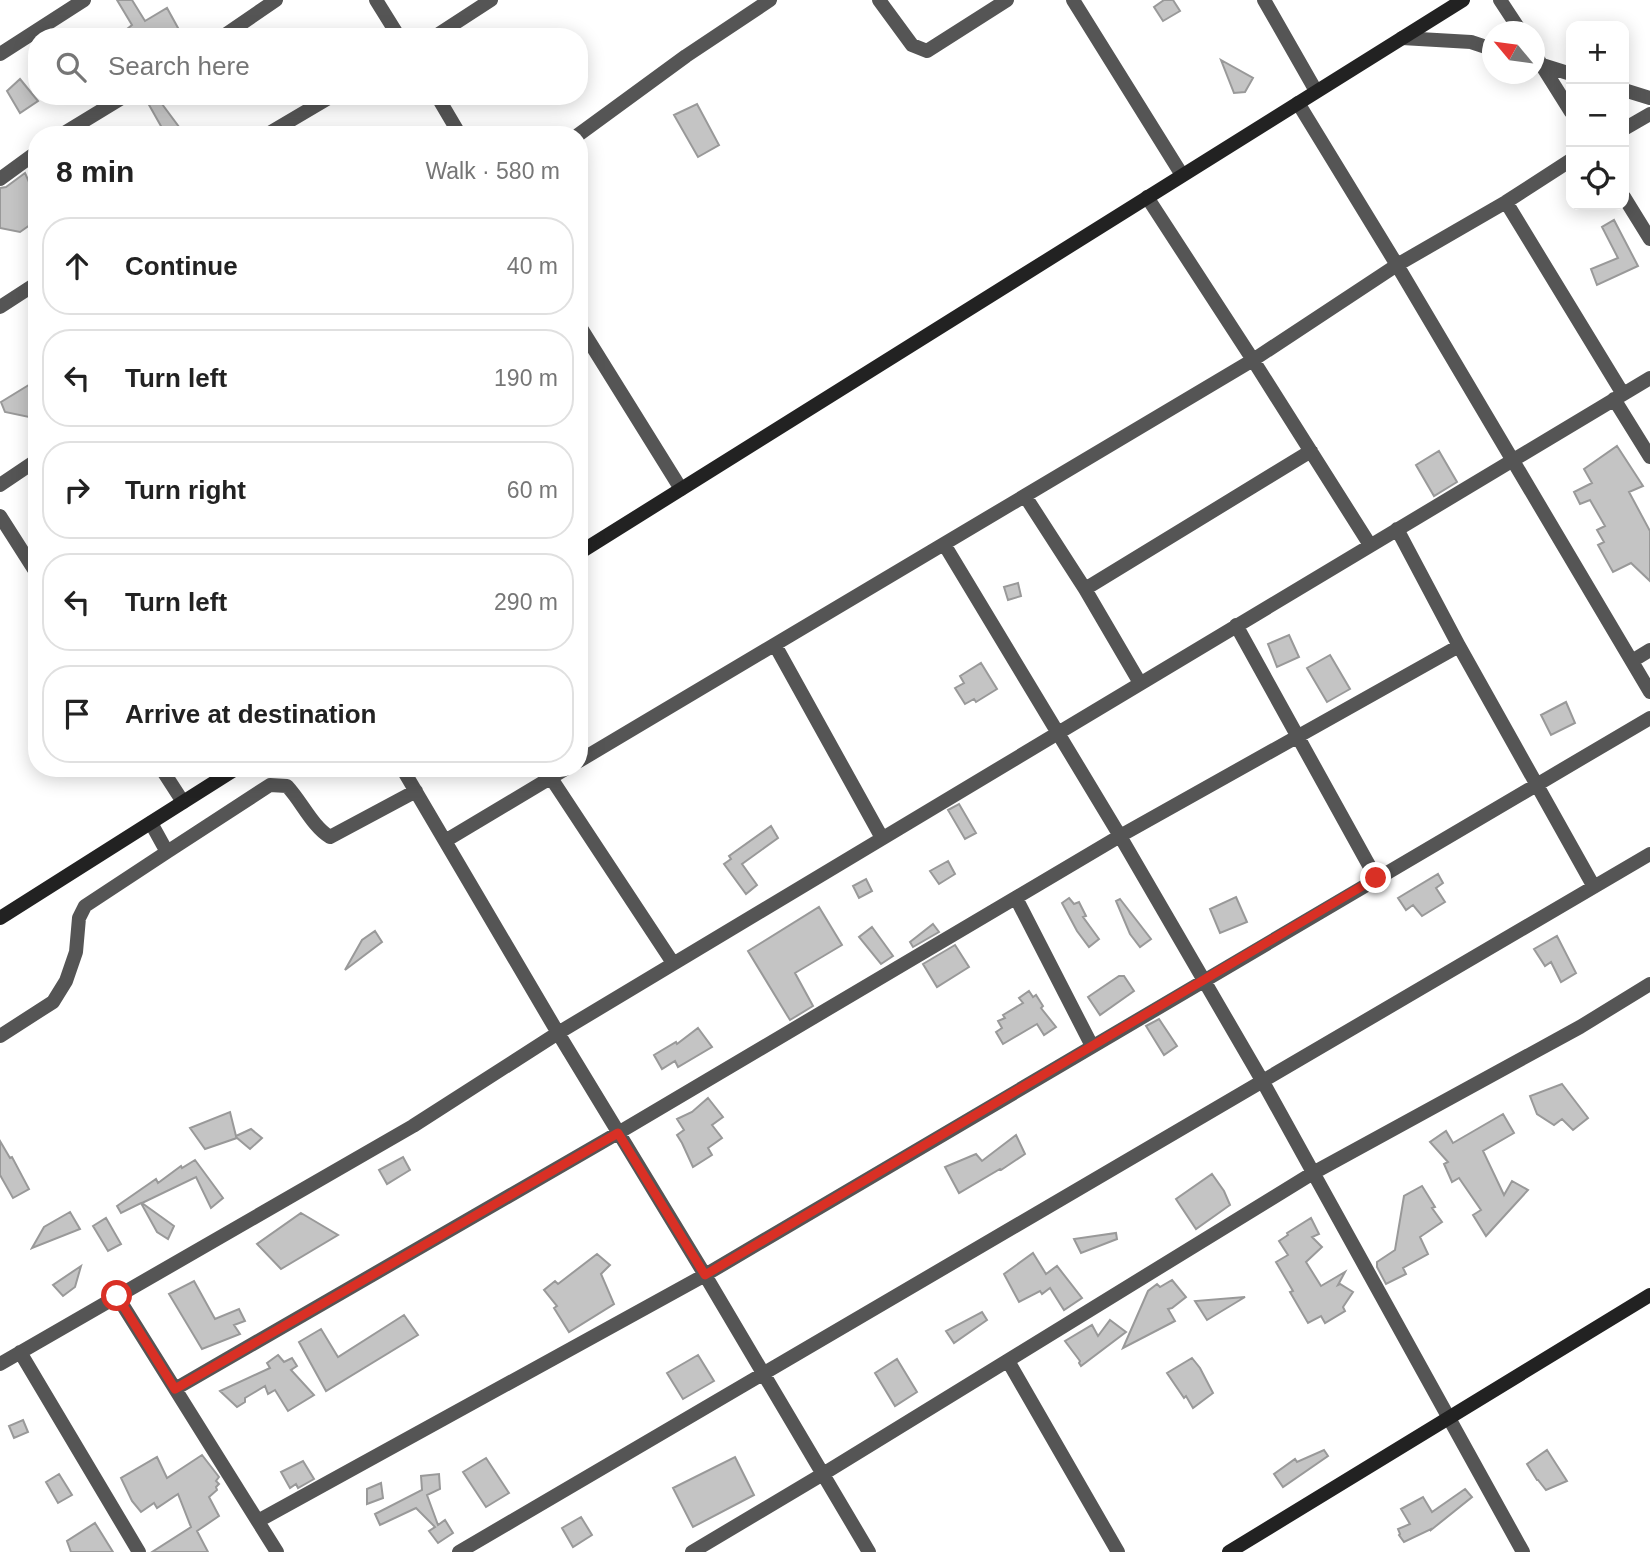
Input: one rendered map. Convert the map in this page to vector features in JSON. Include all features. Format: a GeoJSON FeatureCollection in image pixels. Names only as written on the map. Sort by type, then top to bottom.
{"type":"FeatureCollection","features":[{"type":"Feature","properties":{"kind":"street"},"geometry":{"type":"LineString","coordinates":[[41,28],[85,0]]}},
{"type":"Feature","properties":{"kind":"street"},"geometry":{"type":"LineString","coordinates":[[235,28],[276,0]]}},
{"type":"Feature","properties":{"kind":"street"},"geometry":{"type":"LineString","coordinates":[[376,0],[393,28]]}},
{"type":"Feature","properties":{"kind":"street"},"geometry":{"type":"LineString","coordinates":[[449,28],[491,0]]}},
{"type":"Feature","properties":{"kind":"street"},"geometry":{"type":"LineString","coordinates":[[588,128],[769,0]]}},
{"type":"Feature","properties":{"kind":"street"},"geometry":{"type":"LineString","coordinates":[[879,0],[912,45],[927,51],[1007,0]]}},
{"type":"Feature","properties":{"kind":"street"},"geometry":{"type":"LineString","coordinates":[[1073,0],[1182,175]]}},
{"type":"Feature","properties":{"kind":"street"},"geometry":{"type":"LineString","coordinates":[[1264,0],[1317,91]]}},
{"type":"Feature","properties":{"kind":"street"},"geometry":{"type":"LineString","coordinates":[[588,548],[1463,0]]}},
{"type":"Feature","properties":{"kind":"street"},"geometry":{"type":"LineString","coordinates":[[1500,0],[1514,21]]}},
{"type":"Feature","properties":{"kind":"street"},"geometry":{"type":"LineString","coordinates":[[0,54],[28,36]]}},
{"type":"Feature","properties":{"kind":"street"},"geometry":{"type":"LineString","coordinates":[[1402,38],[1471,42],[1482,46]]}},
{"type":"Feature","properties":{"kind":"street"},"geometry":{"type":"LineString","coordinates":[[1545,63],[1566,72]]}},
{"type":"Feature","properties":{"kind":"street"},"geometry":{"type":"LineString","coordinates":[[1545,72],[1566,104]]}},
{"type":"Feature","properties":{"kind":"street"},"geometry":{"type":"LineString","coordinates":[[1629,92],[1650,98]]}},
{"type":"Feature","properties":{"kind":"street"},"geometry":{"type":"LineString","coordinates":[[1298,103],[1650,692]]}},
{"type":"Feature","properties":{"kind":"street"},"geometry":{"type":"LineString","coordinates":[[73,126],[109,105]]}},
{"type":"Feature","properties":{"kind":"street"},"geometry":{"type":"LineString","coordinates":[[281,126],[317,105]]}},
{"type":"Feature","properties":{"kind":"street"},"geometry":{"type":"LineString","coordinates":[[442,105],[454,126]]}},
{"type":"Feature","properties":{"kind":"street"},"geometry":{"type":"LineString","coordinates":[[1629,126],[1650,114]]}},
{"type":"Feature","properties":{"kind":"street"},"geometry":{"type":"LineString","coordinates":[[0,179],[28,159]]}},
{"type":"Feature","properties":{"kind":"street"},"geometry":{"type":"LineString","coordinates":[[588,756],[1253,360],[1397,265],[1506,202],[1566,163]]}},
{"type":"Feature","properties":{"kind":"street"},"geometry":{"type":"LineString","coordinates":[[1147,197],[1370,545]]}},
{"type":"Feature","properties":{"kind":"street"},"geometry":{"type":"LineString","coordinates":[[1506,202],[1618,396],[1650,457]]}},
{"type":"Feature","properties":{"kind":"street"},"geometry":{"type":"LineString","coordinates":[[1629,205],[1650,239]]}},
{"type":"Feature","properties":{"kind":"street"},"geometry":{"type":"LineString","coordinates":[[0,307],[28,289]]}},
{"type":"Feature","properties":{"kind":"street"},"geometry":{"type":"LineString","coordinates":[[588,340],[681,489]]}},
{"type":"Feature","properties":{"kind":"street"},"geometry":{"type":"LineString","coordinates":[[0,1364],[414,1126],[558,1033],[1650,378]]}},
{"type":"Feature","properties":{"kind":"street"},"geometry":{"type":"LineString","coordinates":[[1085,589],[1311,451]]}},
{"type":"Feature","properties":{"kind":"street"},"geometry":{"type":"LineString","coordinates":[[0,485],[28,466]]}},
{"type":"Feature","properties":{"kind":"street"},"geometry":{"type":"LineString","coordinates":[[1025,496],[1085,589],[1140,683]]}},
{"type":"Feature","properties":{"kind":"street"},"geometry":{"type":"LineString","coordinates":[[0,516],[28,559]]}},
{"type":"Feature","properties":{"kind":"street"},"geometry":{"type":"LineString","coordinates":[[1397,529],[1594,887]]}},
{"type":"Feature","properties":{"kind":"street"},"geometry":{"type":"LineString","coordinates":[[944,544],[1120,836],[1263,1082],[1523,1552]]}},
{"type":"Feature","properties":{"kind":"street"},"geometry":{"type":"LineString","coordinates":[[1237,625],[1376,878]]}},
{"type":"Feature","properties":{"kind":"street"},"geometry":{"type":"LineString","coordinates":[[775,645],[882,838]]}},
{"type":"Feature","properties":{"kind":"street"},"geometry":{"type":"LineString","coordinates":[[175,1389],[618,1133],[1120,836],[1459,646]]}},
{"type":"Feature","properties":{"kind":"street"},"geometry":{"type":"LineString","coordinates":[[1632,661],[1650,650]]}},
{"type":"Feature","properties":{"kind":"street"},"geometry":{"type":"LineString","coordinates":[[257,1521],[705,1275],[1650,718]]}},
{"type":"Feature","properties":{"kind":"street"},"geometry":{"type":"LineString","coordinates":[[168,777],[183,802]]}},
{"type":"Feature","properties":{"kind":"street"},"geometry":{"type":"LineString","coordinates":[[0,918],[223,777]]}},
{"type":"Feature","properties":{"kind":"street"},"geometry":{"type":"LineString","coordinates":[[407,777],[869,1552]]}},
{"type":"Feature","properties":{"kind":"street"},"geometry":{"type":"LineString","coordinates":[[445,841],[551,778],[673,964]]}},
{"type":"Feature","properties":{"kind":"street"},"geometry":{"type":"LineString","coordinates":[[0,1036],[53,1002],[66,981],[76,952],[79,918],[85,906],[270,785],[287,786],[321,832],[330,837],[416,791]]}},
{"type":"Feature","properties":{"kind":"street"},"geometry":{"type":"LineString","coordinates":[[151,823],[167,852]]}},
{"type":"Feature","properties":{"kind":"street"},"geometry":{"type":"LineString","coordinates":[[459,1552],[1650,854]]}},
{"type":"Feature","properties":{"kind":"street"},"geometry":{"type":"LineString","coordinates":[[1016,898],[1092,1046]]}},
{"type":"Feature","properties":{"kind":"street"},"geometry":{"type":"LineString","coordinates":[[692,1552],[1313,1174],[1580,1027],[1650,984]]}},
{"type":"Feature","properties":{"kind":"street"},"geometry":{"type":"LineString","coordinates":[[1229,1552],[1650,1295]]}},
{"type":"Feature","properties":{"kind":"street"},"geometry":{"type":"LineString","coordinates":[[117,1296],[277,1552]]}},
{"type":"Feature","properties":{"kind":"street"},"geometry":{"type":"LineString","coordinates":[[20,1352],[139,1552]]}},
{"type":"Feature","properties":{"kind":"street"},"geometry":{"type":"LineString","coordinates":[[1008,1361],[1118,1552]]}},
{"type":"Feature","properties":{"kind":"building"},"geometry":{"type":"Polygon","coordinates":[[[117,0],[132,0],[145,21],[167,8],[178,28],[128,28],[132,25],[117,0]]]}},
{"type":"Feature","properties":{"kind":"building"},"geometry":{"type":"Polygon","coordinates":[[[1164,0],[1173,0],[1180,11],[1163,21],[1154,7],[1164,0]]]}},
{"type":"Feature","properties":{"kind":"building"},"geometry":{"type":"Polygon","coordinates":[[[1221,60],[1253,78],[1245,92],[1234,93],[1221,60]]]}},
{"type":"Feature","properties":{"kind":"building"},"geometry":{"type":"Polygon","coordinates":[[[20,79],[28,89],[28,105],[32,105],[20,113],[7,91],[20,79]]]}},
{"type":"Feature","properties":{"kind":"building"},"geometry":{"type":"Polygon","coordinates":[[[697,104],[719,145],[698,157],[674,115],[697,104]]]}},
{"type":"Feature","properties":{"kind":"building"},"geometry":{"type":"Polygon","coordinates":[[[149,105],[163,105],[178,126],[161,126],[149,105]]]}},
{"type":"Feature","properties":{"kind":"building"},"geometry":{"type":"Polygon","coordinates":[[[25,173],[28,180],[28,226],[20,232],[0,228],[0,188],[6,187],[25,173]]]}},
{"type":"Feature","properties":{"kind":"building"},"geometry":{"type":"Polygon","coordinates":[[[1614,220],[1638,266],[1597,285],[1591,269],[1618,258],[1602,227],[1614,220]]]}},
{"type":"Feature","properties":{"kind":"building"},"geometry":{"type":"Polygon","coordinates":[[[28,386],[28,417],[5,412],[1,402],[28,386]]]}},
{"type":"Feature","properties":{"kind":"building"},"geometry":{"type":"Polygon","coordinates":[[[1617,446],[1643,486],[1629,492],[1650,531],[1650,581],[1631,563],[1613,572],[1598,545],[1604,542],[1597,530],[1605,526],[1590,500],[1580,504],[1574,492],[1592,483],[1584,469],[1617,446]]]}},
{"type":"Feature","properties":{"kind":"building"},"geometry":{"type":"Polygon","coordinates":[[[1439,451],[1457,482],[1434,496],[1416,465],[1439,451]]]}},
{"type":"Feature","properties":{"kind":"building"},"geometry":{"type":"Polygon","coordinates":[[[1018,583],[1021,596],[1008,600],[1004,587],[1018,583]]]}},
{"type":"Feature","properties":{"kind":"building"},"geometry":{"type":"Polygon","coordinates":[[[1289,635],[1299,657],[1277,667],[1268,644],[1289,635]]]}},
{"type":"Feature","properties":{"kind":"building"},"geometry":{"type":"Polygon","coordinates":[[[1330,655],[1350,689],[1327,702],[1307,668],[1330,655]]]}},
{"type":"Feature","properties":{"kind":"building"},"geometry":{"type":"Polygon","coordinates":[[[981,663],[997,689],[976,702],[974,699],[965,704],[955,688],[964,683],[960,676],[981,663]]]}},
{"type":"Feature","properties":{"kind":"building"},"geometry":{"type":"Polygon","coordinates":[[[1566,702],[1575,723],[1551,735],[1541,715],[1566,702]]]}},
{"type":"Feature","properties":{"kind":"building"},"geometry":{"type":"Polygon","coordinates":[[[959,804],[976,833],[965,839],[948,810],[959,804]]]}},
{"type":"Feature","properties":{"kind":"building"},"geometry":{"type":"Polygon","coordinates":[[[771,826],[778,838],[742,864],[757,885],[746,894],[724,864],[731,859],[729,856],[771,826]]]}},
{"type":"Feature","properties":{"kind":"building"},"geometry":{"type":"Polygon","coordinates":[[[948,861],[955,874],[939,884],[930,871],[948,861]]]}},
{"type":"Feature","properties":{"kind":"building"},"geometry":{"type":"Polygon","coordinates":[[[1438,874],[1443,883],[1436,888],[1445,902],[1422,916],[1413,905],[1406,910],[1398,898],[1438,874]]]}},
{"type":"Feature","properties":{"kind":"building"},"geometry":{"type":"Polygon","coordinates":[[[866,879],[872,891],[859,898],[853,886],[866,879]]]}},
{"type":"Feature","properties":{"kind":"building"},"geometry":{"type":"Polygon","coordinates":[[[1236,897],[1247,922],[1220,933],[1210,909],[1236,897]]]}},
{"type":"Feature","properties":{"kind":"building"},"geometry":{"type":"Polygon","coordinates":[[[1069,898],[1074,904],[1079,902],[1086,916],[1083,917],[1099,939],[1089,947],[1062,903],[1069,898]]]}},
{"type":"Feature","properties":{"kind":"building"},"geometry":{"type":"Polygon","coordinates":[[[1120,899],[1151,939],[1140,947],[1130,934],[1116,901],[1120,899]]]}},
{"type":"Feature","properties":{"kind":"building"},"geometry":{"type":"Polygon","coordinates":[[[819,907],[842,945],[795,973],[813,1006],[790,1020],[748,951],[819,907]]]}},
{"type":"Feature","properties":{"kind":"building"},"geometry":{"type":"Polygon","coordinates":[[[933,924],[939,932],[913,947],[910,942],[933,924]]]}},
{"type":"Feature","properties":{"kind":"building"},"geometry":{"type":"Polygon","coordinates":[[[872,927],[893,956],[881,964],[859,937],[872,927]]]}},
{"type":"Feature","properties":{"kind":"building"},"geometry":{"type":"Polygon","coordinates":[[[375,931],[382,942],[345,970],[362,940],[375,931]]]}},
{"type":"Feature","properties":{"kind":"building"},"geometry":{"type":"Polygon","coordinates":[[[1557,936],[1576,973],[1561,982],[1551,962],[1545,966],[1534,949],[1557,936]]]}},
{"type":"Feature","properties":{"kind":"building"},"geometry":{"type":"Polygon","coordinates":[[[955,945],[969,967],[937,987],[923,964],[955,945]]]}},
{"type":"Feature","properties":{"kind":"building"},"geometry":{"type":"Polygon","coordinates":[[[1119,976],[1124,976],[1134,991],[1100,1015],[1088,997],[1119,976]]]}},
{"type":"Feature","properties":{"kind":"building"},"geometry":{"type":"Polygon","coordinates":[[[1029,991],[1033,997],[1036,995],[1043,1006],[1041,1008],[1056,1027],[1044,1035],[1037,1024],[1003,1044],[996,1032],[1002,1028],[998,1021],[1023,1003],[1019,998],[1029,991]]]}},
{"type":"Feature","properties":{"kind":"building"},"geometry":{"type":"Polygon","coordinates":[[[1159,1019],[1177,1046],[1164,1055],[1146,1026],[1159,1019]]]}},
{"type":"Feature","properties":{"kind":"building"},"geometry":{"type":"Polygon","coordinates":[[[698,1028],[712,1047],[678,1067],[675,1061],[662,1069],[654,1055],[676,1042],[677,1044],[698,1028]]]}},
{"type":"Feature","properties":{"kind":"building"},"geometry":{"type":"Polygon","coordinates":[[[1562,1084],[1588,1118],[1573,1130],[1562,1119],[1554,1125],[1537,1114],[1530,1096],[1562,1084]]]}},
{"type":"Feature","properties":{"kind":"building"},"geometry":{"type":"Polygon","coordinates":[[[708,1098],[723,1117],[712,1125],[722,1138],[708,1148],[712,1155],[693,1167],[677,1135],[684,1130],[677,1119],[692,1112],[708,1098]]]}},
{"type":"Feature","properties":{"kind":"building"},"geometry":{"type":"Polygon","coordinates":[[[230,1112],[236,1136],[251,1129],[262,1138],[250,1149],[237,1138],[205,1149],[190,1128],[230,1112]]]}},
{"type":"Feature","properties":{"kind":"building"},"geometry":{"type":"Polygon","coordinates":[[[1503,1114],[1514,1133],[1483,1151],[1504,1195],[1512,1181],[1528,1190],[1486,1236],[1473,1215],[1481,1210],[1459,1178],[1452,1182],[1444,1164],[1448,1162],[1430,1142],[1446,1131],[1453,1143],[1503,1114]]]}},
{"type":"Feature","properties":{"kind":"building"},"geometry":{"type":"Polygon","coordinates":[[[1016,1135],[1025,1154],[959,1193],[945,1167],[976,1154],[982,1161],[1016,1135]]]}},
{"type":"Feature","properties":{"kind":"building"},"geometry":{"type":"Polygon","coordinates":[[[0,1141],[29,1189],[13,1198],[0,1175],[0,1141]]]}},
{"type":"Feature","properties":{"kind":"building"},"geometry":{"type":"Polygon","coordinates":[[[403,1157],[410,1170],[387,1184],[379,1170],[403,1157]]]}},
{"type":"Feature","properties":{"kind":"building"},"geometry":{"type":"Polygon","coordinates":[[[195,1160],[223,1198],[211,1208],[196,1177],[142,1203],[174,1226],[168,1239],[157,1232],[141,1203],[121,1213],[117,1206],[156,1179],[158,1183],[181,1166],[182,1168],[195,1160]]]}},
{"type":"Feature","properties":{"kind":"building"},"geometry":{"type":"Polygon","coordinates":[[[1212,1174],[1230,1205],[1196,1229],[1176,1199],[1212,1174]]]}},
{"type":"Feature","properties":{"kind":"building"},"geometry":{"type":"Polygon","coordinates":[[[1422,1186],[1442,1222],[1420,1237],[1428,1254],[1403,1268],[1406,1274],[1386,1284],[1377,1262],[1395,1250],[1404,1196],[1422,1186]]]}},
{"type":"Feature","properties":{"kind":"building"},"geometry":{"type":"Polygon","coordinates":[[[70,1212],[80,1229],[32,1248],[44,1227],[70,1212]]]}},
{"type":"Feature","properties":{"kind":"building"},"geometry":{"type":"Polygon","coordinates":[[[301,1213],[338,1235],[281,1269],[257,1244],[301,1213]]]}},
{"type":"Feature","properties":{"kind":"building"},"geometry":{"type":"Polygon","coordinates":[[[106,1218],[121,1244],[108,1251],[93,1226],[106,1218]]]}},
{"type":"Feature","properties":{"kind":"building"},"geometry":{"type":"Polygon","coordinates":[[[1311,1218],[1319,1234],[1312,1237],[1322,1247],[1306,1262],[1321,1286],[1345,1272],[1338,1285],[1353,1292],[1343,1307],[1345,1311],[1325,1323],[1321,1316],[1308,1323],[1276,1262],[1288,1255],[1279,1241],[1311,1218]]]}},
{"type":"Feature","properties":{"kind":"building"},"geometry":{"type":"Polygon","coordinates":[[[1116,1233],[1117,1239],[1081,1253],[1074,1239],[1116,1233]]]}},
{"type":"Feature","properties":{"kind":"building"},"geometry":{"type":"Polygon","coordinates":[[[1033,1253],[1046,1274],[1057,1266],[1082,1298],[1064,1310],[1050,1288],[1042,1294],[1040,1291],[1019,1302],[1004,1274],[1033,1253]]]}},
{"type":"Feature","properties":{"kind":"building"},"geometry":{"type":"Polygon","coordinates":[[[597,1254],[610,1265],[601,1274],[614,1304],[569,1332],[554,1308],[557,1306],[544,1290],[555,1281],[558,1284],[597,1254]]]}},
{"type":"Feature","properties":{"kind":"building"},"geometry":{"type":"Polygon","coordinates":[[[81,1266],[75,1287],[63,1296],[53,1285],[81,1266]]]}},
{"type":"Feature","properties":{"kind":"building"},"geometry":{"type":"Polygon","coordinates":[[[1172,1280],[1186,1297],[1168,1309],[1175,1321],[1123,1348],[1148,1291],[1157,1284],[1160,1287],[1172,1280]]]}},
{"type":"Feature","properties":{"kind":"building"},"geometry":{"type":"Polygon","coordinates":[[[194,1281],[215,1319],[239,1309],[245,1321],[234,1325],[240,1334],[202,1349],[169,1294],[194,1281]]]}},
{"type":"Feature","properties":{"kind":"building"},"geometry":{"type":"Polygon","coordinates":[[[1245,1297],[1207,1320],[1195,1301],[1245,1297]]]}},
{"type":"Feature","properties":{"kind":"building"},"geometry":{"type":"Polygon","coordinates":[[[982,1312],[987,1320],[954,1343],[946,1331],[982,1312]]]}},
{"type":"Feature","properties":{"kind":"building"},"geometry":{"type":"Polygon","coordinates":[[[404,1315],[418,1335],[326,1391],[299,1342],[321,1329],[338,1357],[404,1315]]]}},
{"type":"Feature","properties":{"kind":"building"},"geometry":{"type":"Polygon","coordinates":[[[1110,1320],[1126,1332],[1081,1366],[1065,1341],[1092,1325],[1098,1336],[1110,1320]]]}},
{"type":"Feature","properties":{"kind":"building"},"geometry":{"type":"Polygon","coordinates":[[[278,1355],[284,1362],[292,1358],[297,1366],[291,1370],[314,1395],[288,1411],[275,1390],[268,1394],[265,1386],[245,1398],[245,1402],[237,1407],[220,1391],[270,1368],[267,1363],[278,1355]]]}},
{"type":"Feature","properties":{"kind":"building"},"geometry":{"type":"Polygon","coordinates":[[[698,1355],[714,1381],[683,1399],[667,1373],[698,1355]]]}},
{"type":"Feature","properties":{"kind":"building"},"geometry":{"type":"Polygon","coordinates":[[[1192,1358],[1213,1393],[1193,1408],[1167,1373],[1192,1358]]]}},
{"type":"Feature","properties":{"kind":"building"},"geometry":{"type":"Polygon","coordinates":[[[897,1359],[917,1392],[895,1406],[875,1373],[897,1359]]]}},
{"type":"Feature","properties":{"kind":"building"},"geometry":{"type":"Polygon","coordinates":[[[23,1420],[28,1432],[14,1438],[9,1426],[23,1420]]]}},
{"type":"Feature","properties":{"kind":"building"},"geometry":{"type":"Polygon","coordinates":[[[1324,1450],[1328,1456],[1283,1487],[1274,1474],[1295,1459],[1297,1462],[1324,1450]]]}},
{"type":"Feature","properties":{"kind":"building"},"geometry":{"type":"Polygon","coordinates":[[[1547,1450],[1567,1481],[1546,1490],[1527,1464],[1547,1450]]]}},
{"type":"Feature","properties":{"kind":"building"},"geometry":{"type":"Polygon","coordinates":[[[202,1455],[219,1477],[216,1481],[219,1484],[217,1490],[209,1497],[219,1516],[197,1531],[208,1552],[152,1552],[191,1527],[178,1494],[157,1508],[154,1503],[141,1512],[132,1501],[121,1478],[157,1457],[167,1478],[202,1455]]]}},
{"type":"Feature","properties":{"kind":"building"},"geometry":{"type":"Polygon","coordinates":[[[735,1457],[754,1495],[693,1527],[673,1488],[735,1457]]]}},
{"type":"Feature","properties":{"kind":"building"},"geometry":{"type":"Polygon","coordinates":[[[486,1458],[509,1493],[486,1507],[463,1472],[486,1458]]]}},
{"type":"Feature","properties":{"kind":"building"},"geometry":{"type":"Polygon","coordinates":[[[303,1461],[314,1479],[298,1488],[296,1484],[290,1488],[281,1472],[303,1461]]]}},
{"type":"Feature","properties":{"kind":"building"},"geometry":{"type":"Polygon","coordinates":[[[59,1474],[72,1495],[58,1503],[46,1482],[59,1474]]]}},
{"type":"Feature","properties":{"kind":"building"},"geometry":{"type":"Polygon","coordinates":[[[439,1474],[440,1489],[427,1495],[438,1525],[445,1520],[453,1533],[438,1543],[429,1531],[435,1527],[416,1508],[380,1525],[375,1514],[422,1490],[421,1476],[439,1474]]]}},
{"type":"Feature","properties":{"kind":"building"},"geometry":{"type":"Polygon","coordinates":[[[381,1483],[383,1498],[367,1504],[367,1489],[381,1483]]]}},
{"type":"Feature","properties":{"kind":"building"},"geometry":{"type":"Polygon","coordinates":[[[1465,1489],[1472,1497],[1431,1530],[1404,1542],[1398,1529],[1410,1524],[1401,1509],[1423,1497],[1432,1512],[1465,1489]]]}},
{"type":"Feature","properties":{"kind":"building"},"geometry":{"type":"Polygon","coordinates":[[[581,1517],[592,1535],[573,1547],[562,1528],[581,1517]]]}},
{"type":"Feature","properties":{"kind":"building"},"geometry":{"type":"Polygon","coordinates":[[[95,1523],[113,1552],[71,1552],[67,1541],[95,1523]]]}},
{"type":"Feature","properties":{"kind":"route"},"geometry":{"type":"LineString","coordinates":[[117,1296],[175,1389],[618,1133],[705,1275],[1376,878]]}}]}
